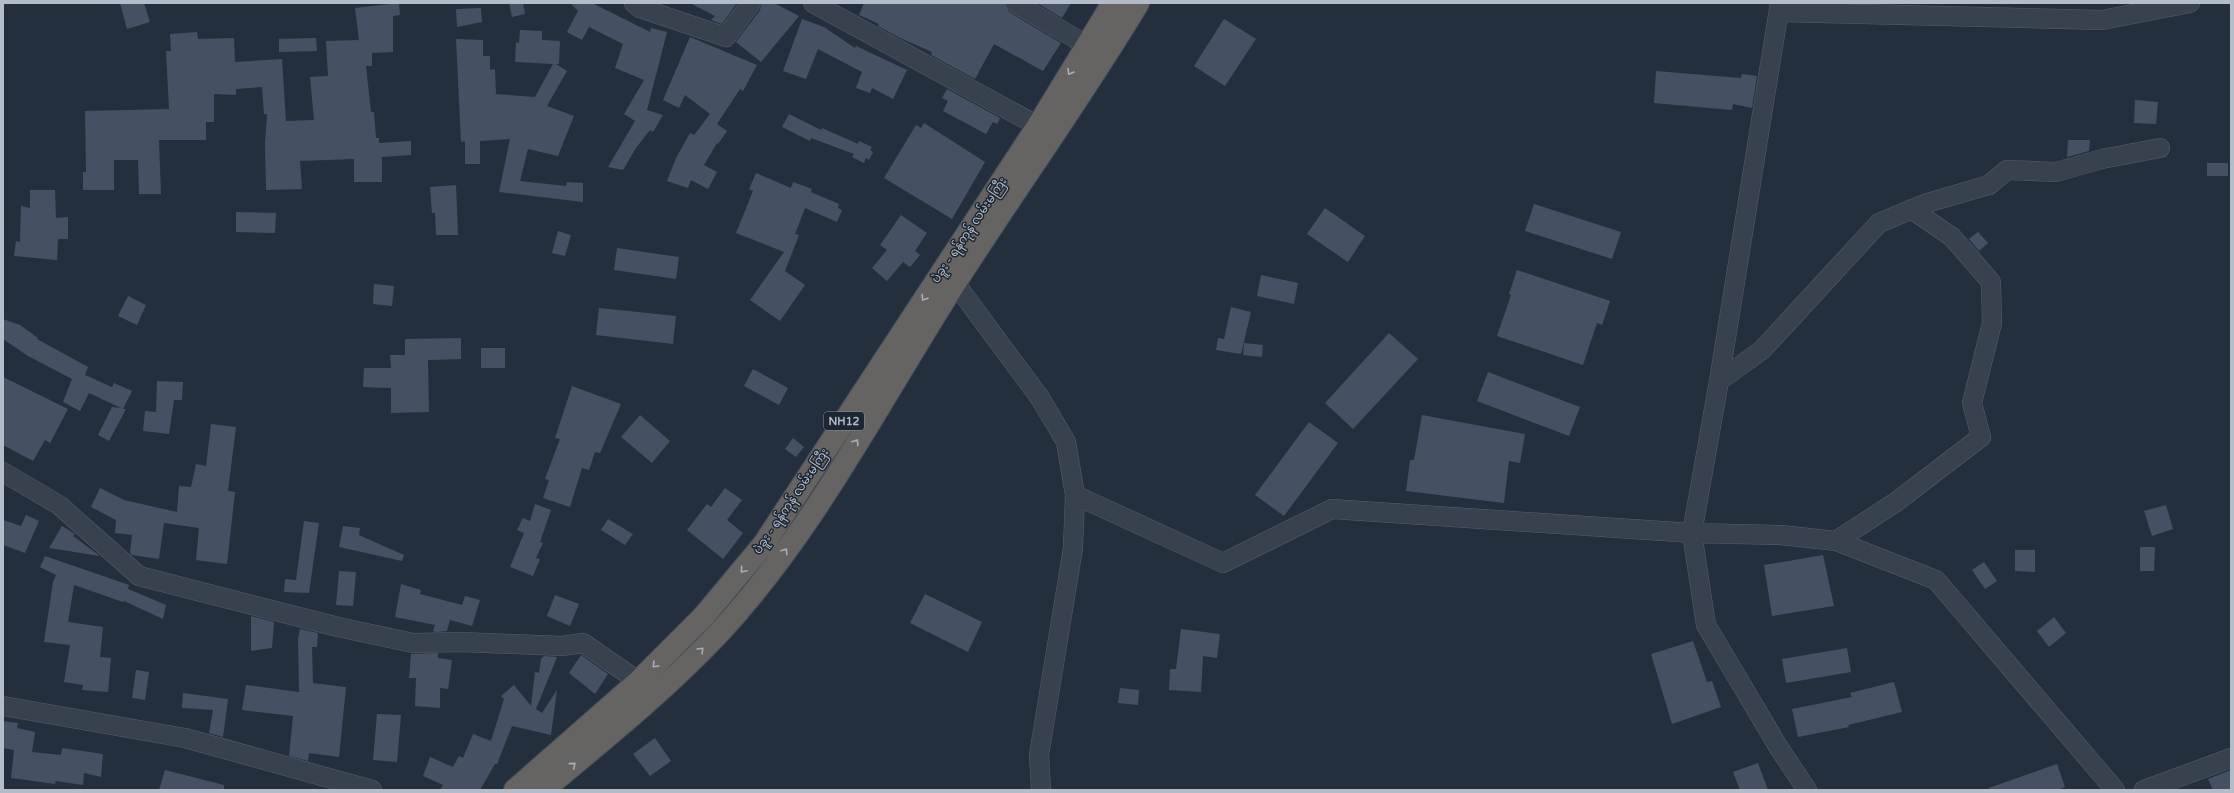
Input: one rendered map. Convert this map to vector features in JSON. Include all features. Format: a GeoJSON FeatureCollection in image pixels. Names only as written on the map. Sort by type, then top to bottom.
{"type":"FeatureCollection","features":[{"type":"Feature","properties":{"kind":"highway","name":"ပဲခူး - ရန်ကုန် လမ်းမကြီး"},"geometry":{"type":"LineString","coordinates":[[543,790],[657,694],[719,632],[779,559],[834,478],[947,278],[1113,3]]}},
{"type":"Feature","properties":{"kind":"highway","name":"ပဲခူး - ရန်ကုန် လမ်းမကြီး"},"geometry":{"type":"LineString","coordinates":[[515,790],[638,682],[704,616],[764,544],[947,278],[1106,56],[1138,3]]}},
{"type":"Feature","properties":{"kind":"street"},"geometry":{"type":"LineString","coordinates":[[634,3],[640,8],[726,37],[751,3]]}},
{"type":"Feature","properties":{"kind":"street"},"geometry":{"type":"LineString","coordinates":[[813,3],[1038,126]]}},
{"type":"Feature","properties":{"kind":"street"},"geometry":{"type":"LineString","coordinates":[[1015,3],[1106,56]]}},
{"type":"Feature","properties":{"kind":"street"},"geometry":{"type":"LineString","coordinates":[[1807,790],[1779,748],[1706,625],[1692,533],[1719,381],[1779,8],[2102,20],[2190,3]]}},
{"type":"Feature","properties":{"kind":"street"},"geometry":{"type":"LineString","coordinates":[[1719,381],[1762,350],[1879,223],[1911,210],[1989,185],[2006,170],[2056,172],[2102,159],[2160,148]]}},
{"type":"Feature","properties":{"kind":"street"},"geometry":{"type":"LineString","coordinates":[[1836,541],[1896,502],[1981,437],[1972,403],[1992,323],[1991,282],[1952,237],[1911,210]]}},
{"type":"Feature","properties":{"kind":"street"},"geometry":{"type":"LineString","coordinates":[[947,278],[1040,398],[1066,442],[1075,495],[1073,548],[1039,755],[1041,790]]}},
{"type":"Feature","properties":{"kind":"street"},"geometry":{"type":"LineString","coordinates":[[3,472],[59,505],[140,576],[315,621],[413,643],[453,642],[562,646],[583,643],[657,694]]}},
{"type":"Feature","properties":{"kind":"street"},"geometry":{"type":"LineString","coordinates":[[1075,495],[1223,563],[1332,509],[1692,533],[1781,535],[1836,541],[1936,580],[2115,790]]}},
{"type":"Feature","properties":{"kind":"street"},"geometry":{"type":"LineString","coordinates":[[3,706],[185,738],[372,790]]}},
{"type":"Feature","properties":{"kind":"street"},"geometry":{"type":"LineString","coordinates":[[2144,790],[2231,758]]}},
{"type":"Feature","properties":{"kind":"building"},"geometry":{"type":"Polygon","coordinates":[[[120,3],[144,3],[150,22],[127,29],[120,3]]]}},
{"type":"Feature","properties":{"kind":"building"},"geometry":{"type":"Polygon","coordinates":[[[399,3],[400,15],[393,16],[393,52],[372,53],[372,66],[366,66],[371,112],[374,112],[376,138],[379,138],[379,143],[411,141],[411,155],[382,157],[382,182],[354,182],[354,159],[300,161],[302,189],[266,190],[265,144],[267,114],[264,114],[262,87],[236,89],[236,95],[214,94],[214,122],[206,122],[206,140],[159,140],[161,194],[139,194],[138,160],[114,160],[114,190],[83,190],[83,172],[86,172],[85,111],[169,109],[166,51],[171,51],[170,34],[197,32],[198,39],[234,38],[235,62],[282,59],[286,121],[314,120],[310,77],[328,76],[326,41],[359,40],[355,8],[399,3]]]}},
{"type":"Feature","properties":{"kind":"building"},"geometry":{"type":"Polygon","coordinates":[[[509,3],[523,3],[525,14],[512,17],[509,3]]]}},
{"type":"Feature","properties":{"kind":"building"},"geometry":{"type":"Polygon","coordinates":[[[570,3],[592,3],[650,32],[651,28],[667,32],[647,110],[663,115],[653,132],[650,130],[636,148],[623,170],[608,167],[635,121],[624,114],[644,80],[615,68],[623,44],[589,27],[582,40],[567,32],[578,11],[570,3]]]}},
{"type":"Feature","properties":{"kind":"building"},"geometry":{"type":"Polygon","coordinates":[[[690,3],[737,3],[722,24],[711,20],[715,16],[690,3]]]}},
{"type":"Feature","properties":{"kind":"building"},"geometry":{"type":"Polygon","coordinates":[[[762,3],[774,3],[799,16],[761,62],[736,42],[760,10],[762,3]]]}},
{"type":"Feature","properties":{"kind":"building"},"geometry":{"type":"Polygon","coordinates":[[[864,3],[1004,3],[1009,12],[1061,43],[1043,71],[994,44],[975,79],[931,55],[932,52],[900,38],[878,26],[879,24],[859,15],[864,3]]]}},
{"type":"Feature","properties":{"kind":"building"},"geometry":{"type":"Polygon","coordinates":[[[1037,3],[1071,3],[1062,18],[1037,3]]]}},
{"type":"Feature","properties":{"kind":"building"},"geometry":{"type":"Polygon","coordinates":[[[481,8],[482,22],[457,27],[456,9],[481,8]]]}},
{"type":"Feature","properties":{"kind":"building"},"geometry":{"type":"Polygon","coordinates":[[[802,19],[824,27],[855,48],[856,46],[907,70],[893,99],[872,88],[870,93],[856,88],[862,72],[818,49],[806,79],[783,71],[802,19]]]}},
{"type":"Feature","properties":{"kind":"building"},"geometry":{"type":"Polygon","coordinates":[[[1224,19],[1256,39],[1225,86],[1194,66],[1224,19]]]}},
{"type":"Feature","properties":{"kind":"building"},"geometry":{"type":"Polygon","coordinates":[[[520,30],[542,31],[542,40],[560,41],[559,64],[556,64],[567,71],[547,106],[574,116],[558,156],[528,149],[520,181],[566,186],[567,182],[583,183],[583,202],[499,192],[510,139],[480,141],[480,164],[465,164],[465,141],[461,142],[456,39],[483,40],[483,56],[490,56],[490,70],[495,69],[496,94],[535,97],[553,64],[515,62],[516,42],[519,43],[520,30]]]}},
{"type":"Feature","properties":{"kind":"building"},"geometry":{"type":"Polygon","coordinates":[[[690,37],[757,65],[743,91],[740,89],[717,124],[727,131],[718,144],[717,143],[704,165],[717,172],[708,189],[691,180],[688,188],[667,181],[676,158],[690,133],[694,135],[710,114],[685,95],[679,108],[663,100],[690,37]]]}},
{"type":"Feature","properties":{"kind":"building"},"geometry":{"type":"Polygon","coordinates":[[[316,38],[317,51],[279,52],[279,39],[316,38]]]}},
{"type":"Feature","properties":{"kind":"building"},"geometry":{"type":"Polygon","coordinates":[[[1656,71],[1741,78],[1742,74],[1757,76],[1752,108],[1733,104],[1732,110],[1654,103],[1656,71]]]}},
{"type":"Feature","properties":{"kind":"building"},"geometry":{"type":"Polygon","coordinates":[[[947,89],[1000,118],[997,124],[993,122],[986,134],[943,111],[948,101],[942,98],[947,89]]]}},
{"type":"Feature","properties":{"kind":"building"},"geometry":{"type":"Polygon","coordinates":[[[2135,100],[2158,102],[2156,124],[2134,123],[2135,100]]]}},
{"type":"Feature","properties":{"kind":"building"},"geometry":{"type":"Polygon","coordinates":[[[789,114],[821,130],[822,128],[858,144],[859,141],[872,147],[870,150],[873,152],[869,160],[866,158],[864,163],[852,157],[854,154],[811,138],[810,141],[782,127],[789,114]]]}},
{"type":"Feature","properties":{"kind":"building"},"geometry":{"type":"Polygon","coordinates":[[[924,123],[985,162],[952,219],[884,178],[916,125],[921,128],[924,123]]]}},
{"type":"Feature","properties":{"kind":"building"},"geometry":{"type":"Polygon","coordinates":[[[2068,140],[2090,140],[2089,151],[2067,157],[2068,140]]]}},
{"type":"Feature","properties":{"kind":"building"},"geometry":{"type":"Polygon","coordinates":[[[2207,163],[2228,163],[2228,176],[2207,176],[2207,163]]]}},
{"type":"Feature","properties":{"kind":"building"},"geometry":{"type":"Polygon","coordinates":[[[756,173],[791,188],[793,182],[812,189],[811,192],[839,204],[838,208],[842,210],[837,222],[805,208],[795,234],[799,235],[785,271],[805,285],[780,321],[750,300],[784,252],[736,233],[753,191],[749,189],[756,173]]]}},
{"type":"Feature","properties":{"kind":"building"},"geometry":{"type":"Polygon","coordinates":[[[456,185],[458,235],[436,235],[435,213],[432,213],[430,187],[456,185]]]}},
{"type":"Feature","properties":{"kind":"building"},"geometry":{"type":"Polygon","coordinates":[[[30,190],[55,190],[56,218],[68,217],[68,239],[58,239],[57,260],[14,256],[16,241],[20,242],[21,206],[30,208],[30,190]]]}},
{"type":"Feature","properties":{"kind":"building"},"geometry":{"type":"Polygon","coordinates":[[[1534,204],[1621,232],[1612,259],[1525,231],[1534,204]]]}},
{"type":"Feature","properties":{"kind":"building"},"geometry":{"type":"Polygon","coordinates":[[[1325,208],[1365,236],[1348,262],[1307,234],[1325,208]]]}},
{"type":"Feature","properties":{"kind":"building"},"geometry":{"type":"Polygon","coordinates":[[[236,212],[276,213],[275,233],[236,232],[236,212]]]}},
{"type":"Feature","properties":{"kind":"building"},"geometry":{"type":"Polygon","coordinates":[[[901,215],[927,233],[915,251],[920,255],[910,267],[903,262],[887,281],[872,268],[887,250],[880,245],[901,215]]]}},
{"type":"Feature","properties":{"kind":"building"},"geometry":{"type":"Polygon","coordinates":[[[558,231],[571,235],[565,256],[552,253],[558,231]]]}},
{"type":"Feature","properties":{"kind":"building"},"geometry":{"type":"Polygon","coordinates":[[[1978,232],[1988,243],[1979,251],[1969,239],[1978,232]]]}},
{"type":"Feature","properties":{"kind":"building"},"geometry":{"type":"Polygon","coordinates":[[[617,248],[679,257],[676,279],[614,270],[617,248]]]}},
{"type":"Feature","properties":{"kind":"building"},"geometry":{"type":"Polygon","coordinates":[[[1517,270],[1610,301],[1602,325],[1597,323],[1583,365],[1497,336],[1511,295],[1509,294],[1517,270]]]}},
{"type":"Feature","properties":{"kind":"building"},"geometry":{"type":"Polygon","coordinates":[[[1261,275],[1298,283],[1294,304],[1257,296],[1261,275]]]}},
{"type":"Feature","properties":{"kind":"building"},"geometry":{"type":"Polygon","coordinates":[[[374,284],[394,286],[392,306],[373,304],[374,284]]]}},
{"type":"Feature","properties":{"kind":"building"},"geometry":{"type":"Polygon","coordinates":[[[128,296],[146,305],[137,325],[118,316],[128,296]]]}},
{"type":"Feature","properties":{"kind":"building"},"geometry":{"type":"Polygon","coordinates":[[[1231,307],[1251,312],[1241,354],[1216,350],[1218,338],[1224,339],[1231,307]]]}},
{"type":"Feature","properties":{"kind":"building"},"geometry":{"type":"Polygon","coordinates":[[[599,308],[676,316],[673,344],[596,335],[599,308]]]}},
{"type":"Feature","properties":{"kind":"building"},"geometry":{"type":"Polygon","coordinates":[[[3,319],[20,325],[38,338],[37,339],[88,367],[85,375],[112,387],[114,383],[132,391],[123,409],[126,409],[109,441],[98,435],[112,407],[121,408],[89,393],[80,411],[63,402],[72,379],[28,356],[3,339],[3,319]]]}},
{"type":"Feature","properties":{"kind":"building"},"geometry":{"type":"Polygon","coordinates":[[[1389,333],[1418,359],[1353,429],[1325,403],[1389,333]]]}},
{"type":"Feature","properties":{"kind":"building"},"geometry":{"type":"Polygon","coordinates":[[[461,338],[461,359],[428,360],[429,412],[391,413],[391,388],[363,387],[364,368],[391,368],[390,355],[405,355],[405,339],[461,338]]]}},
{"type":"Feature","properties":{"kind":"building"},"geometry":{"type":"Polygon","coordinates":[[[1244,343],[1263,345],[1262,357],[1243,355],[1244,343]]]}},
{"type":"Feature","properties":{"kind":"building"},"geometry":{"type":"Polygon","coordinates":[[[481,348],[505,348],[505,368],[481,368],[481,348]]]}},
{"type":"Feature","properties":{"kind":"building"},"geometry":{"type":"Polygon","coordinates":[[[753,369],[788,388],[779,405],[744,386],[753,369]]]}},
{"type":"Feature","properties":{"kind":"building"},"geometry":{"type":"Polygon","coordinates":[[[1488,372],[1580,407],[1569,436],[1477,401],[1488,372]]]}},
{"type":"Feature","properties":{"kind":"building"},"geometry":{"type":"Polygon","coordinates":[[[3,377],[68,409],[50,443],[45,440],[33,461],[3,445],[3,377]]]}},
{"type":"Feature","properties":{"kind":"building"},"geometry":{"type":"Polygon","coordinates":[[[157,381],[183,382],[182,400],[174,400],[169,434],[143,431],[145,411],[156,412],[157,381]]]}},
{"type":"Feature","properties":{"kind":"building"},"geometry":{"type":"Polygon","coordinates":[[[572,386],[621,404],[600,453],[595,452],[589,470],[582,468],[570,507],[543,498],[549,480],[545,479],[560,439],[555,438],[572,386]]]}},
{"type":"Feature","properties":{"kind":"building"},"geometry":{"type":"Polygon","coordinates":[[[640,415],[670,441],[652,463],[621,437],[640,415]]]}},
{"type":"Feature","properties":{"kind":"building"},"geometry":{"type":"Polygon","coordinates":[[[1422,415],[1525,434],[1520,463],[1509,461],[1504,503],[1406,491],[1410,460],[1414,460],[1422,415]]]}},
{"type":"Feature","properties":{"kind":"building"},"geometry":{"type":"Polygon","coordinates":[[[1309,422],[1338,443],[1284,516],[1255,495],[1309,422]]]}},
{"type":"Feature","properties":{"kind":"building"},"geometry":{"type":"Polygon","coordinates":[[[211,424],[236,427],[228,491],[235,492],[227,564],[196,560],[199,528],[164,523],[159,559],[132,555],[130,553],[132,535],[115,533],[116,520],[91,507],[100,488],[124,500],[177,512],[179,486],[191,487],[196,464],[206,466],[211,424]]]}},
{"type":"Feature","properties":{"kind":"building"},"geometry":{"type":"Polygon","coordinates":[[[793,438],[804,447],[796,457],[785,449],[793,438]]]}},
{"type":"Feature","properties":{"kind":"building"},"geometry":{"type":"Polygon","coordinates":[[[725,488],[742,500],[727,520],[743,533],[723,559],[687,530],[707,504],[711,507],[725,488]]]}},
{"type":"Feature","properties":{"kind":"building"},"geometry":{"type":"Polygon","coordinates":[[[535,504],[551,510],[540,542],[543,543],[536,558],[540,559],[533,576],[510,567],[524,533],[517,530],[523,518],[530,521],[535,504]]]}},
{"type":"Feature","properties":{"kind":"building"},"geometry":{"type":"Polygon","coordinates":[[[2166,505],[2173,529],[2152,536],[2144,511],[2166,505]]]}},
{"type":"Feature","properties":{"kind":"building"},"geometry":{"type":"Polygon","coordinates":[[[26,515],[39,521],[25,553],[3,545],[3,520],[21,526],[26,515]]]}},
{"type":"Feature","properties":{"kind":"building"},"geometry":{"type":"Polygon","coordinates":[[[608,519],[633,534],[625,545],[601,530],[608,519]]]}},
{"type":"Feature","properties":{"kind":"building"},"geometry":{"type":"Polygon","coordinates":[[[304,521],[319,523],[309,593],[284,592],[285,579],[296,580],[304,521]]]}},
{"type":"Feature","properties":{"kind":"building"},"geometry":{"type":"Polygon","coordinates":[[[62,526],[75,534],[73,536],[100,556],[49,548],[62,526]]]}},
{"type":"Feature","properties":{"kind":"building"},"geometry":{"type":"Polygon","coordinates":[[[343,526],[360,528],[359,535],[404,555],[402,561],[339,547],[343,526]]]}},
{"type":"Feature","properties":{"kind":"building"},"geometry":{"type":"Polygon","coordinates":[[[2140,547],[2155,547],[2154,571],[2140,571],[2140,547]]]}},
{"type":"Feature","properties":{"kind":"building"},"geometry":{"type":"Polygon","coordinates":[[[2015,550],[2035,550],[2035,572],[2015,571],[2015,550]]]}},
{"type":"Feature","properties":{"kind":"building"},"geometry":{"type":"Polygon","coordinates":[[[1823,555],[1834,606],[1772,616],[1764,565],[1823,555]]]}},
{"type":"Feature","properties":{"kind":"building"},"geometry":{"type":"Polygon","coordinates":[[[45,556],[129,585],[128,589],[166,605],[163,619],[124,601],[123,602],[74,585],[68,622],[103,627],[100,657],[111,658],[108,692],[82,690],[83,685],[64,682],[70,645],[44,642],[53,582],[56,575],[40,567],[45,556]]]}},
{"type":"Feature","properties":{"kind":"building"},"geometry":{"type":"Polygon","coordinates":[[[1984,562],[1997,581],[1985,589],[1972,570],[1984,562]]]}},
{"type":"Feature","properties":{"kind":"building"},"geometry":{"type":"Polygon","coordinates":[[[339,571],[356,572],[353,606],[336,605],[339,571]]]}},
{"type":"Feature","properties":{"kind":"building"},"geometry":{"type":"Polygon","coordinates":[[[401,584],[421,590],[420,594],[462,605],[465,596],[480,600],[472,626],[450,620],[447,631],[436,632],[433,631],[435,625],[395,617],[401,584]]]}},
{"type":"Feature","properties":{"kind":"building"},"geometry":{"type":"Polygon","coordinates":[[[925,594],[982,622],[968,652],[910,623],[925,594]]]}},
{"type":"Feature","properties":{"kind":"building"},"geometry":{"type":"Polygon","coordinates":[[[555,595],[579,604],[570,626],[547,616],[555,595]]]}},
{"type":"Feature","properties":{"kind":"building"},"geometry":{"type":"Polygon","coordinates":[[[251,616],[274,622],[272,648],[251,651],[251,616]]]}},
{"type":"Feature","properties":{"kind":"building"},"geometry":{"type":"Polygon","coordinates":[[[2054,617],[2066,633],[2049,647],[2037,631],[2054,617]]]}},
{"type":"Feature","properties":{"kind":"building"},"geometry":{"type":"Polygon","coordinates":[[[300,629],[318,633],[317,647],[312,647],[313,683],[346,687],[339,757],[309,753],[308,761],[289,756],[293,716],[242,710],[246,685],[299,692],[298,639],[300,629]]]}},
{"type":"Feature","properties":{"kind":"building"},"geometry":{"type":"Polygon","coordinates":[[[1181,629],[1220,634],[1217,658],[1203,656],[1201,692],[1169,690],[1170,669],[1176,669],[1181,629]]]}},
{"type":"Feature","properties":{"kind":"building"},"geometry":{"type":"Polygon","coordinates":[[[1693,641],[1707,682],[1712,681],[1721,707],[1672,724],[1651,654],[1693,641]]]}},
{"type":"Feature","properties":{"kind":"building"},"geometry":{"type":"Polygon","coordinates":[[[1847,648],[1851,672],[1786,683],[1782,659],[1847,648]]]}},
{"type":"Feature","properties":{"kind":"building"},"geometry":{"type":"Polygon","coordinates":[[[438,653],[438,658],[452,660],[448,689],[440,688],[440,708],[415,706],[416,678],[409,678],[411,654],[438,653]]]}},
{"type":"Feature","properties":{"kind":"building"},"geometry":{"type":"Polygon","coordinates":[[[581,655],[608,674],[595,694],[569,673],[581,655]]]}},
{"type":"Feature","properties":{"kind":"building"},"geometry":{"type":"Polygon","coordinates":[[[544,656],[557,657],[536,709],[542,713],[557,690],[551,735],[512,726],[497,764],[495,764],[480,790],[440,790],[443,785],[423,776],[430,757],[453,767],[459,756],[463,758],[473,734],[491,741],[504,699],[501,696],[514,685],[531,706],[535,672],[539,673],[541,659],[544,656]]]}},
{"type":"Feature","properties":{"kind":"building"},"geometry":{"type":"Polygon","coordinates":[[[136,670],[149,672],[145,700],[132,698],[136,670]]]}},
{"type":"Feature","properties":{"kind":"building"},"geometry":{"type":"Polygon","coordinates":[[[1894,682],[1902,712],[1848,725],[1849,727],[1798,737],[1792,709],[1852,697],[1850,693],[1894,682]]]}},
{"type":"Feature","properties":{"kind":"building"},"geometry":{"type":"Polygon","coordinates":[[[1120,688],[1139,690],[1138,705],[1118,703],[1120,688]]]}},
{"type":"Feature","properties":{"kind":"building"},"geometry":{"type":"Polygon","coordinates":[[[183,693],[228,699],[223,737],[209,733],[213,710],[182,708],[183,693]]]}},
{"type":"Feature","properties":{"kind":"building"},"geometry":{"type":"Polygon","coordinates":[[[377,714],[401,715],[397,762],[373,760],[377,714]]]}},
{"type":"Feature","properties":{"kind":"building"},"geometry":{"type":"Polygon","coordinates":[[[3,721],[18,723],[17,728],[35,732],[32,752],[61,755],[62,748],[103,754],[101,777],[84,773],[83,785],[56,781],[55,784],[11,778],[14,750],[3,748],[3,721]]]}},
{"type":"Feature","properties":{"kind":"building"},"geometry":{"type":"Polygon","coordinates":[[[655,738],[671,761],[650,776],[633,754],[655,738]]]}},
{"type":"Feature","properties":{"kind":"building"},"geometry":{"type":"Polygon","coordinates":[[[1758,763],[1768,790],[1740,790],[1733,772],[1758,763]]]}},
{"type":"Feature","properties":{"kind":"building"},"geometry":{"type":"Polygon","coordinates":[[[2057,764],[2065,787],[2057,790],[1989,790],[1989,788],[2057,764]]]}},
{"type":"Feature","properties":{"kind":"building"},"geometry":{"type":"Polygon","coordinates":[[[165,770],[224,785],[224,790],[159,790],[165,770]]]}},
{"type":"Feature","properties":{"kind":"building"},"geometry":{"type":"Polygon","coordinates":[[[2231,770],[2231,790],[2213,790],[2208,779],[2231,770]]]}}]}
